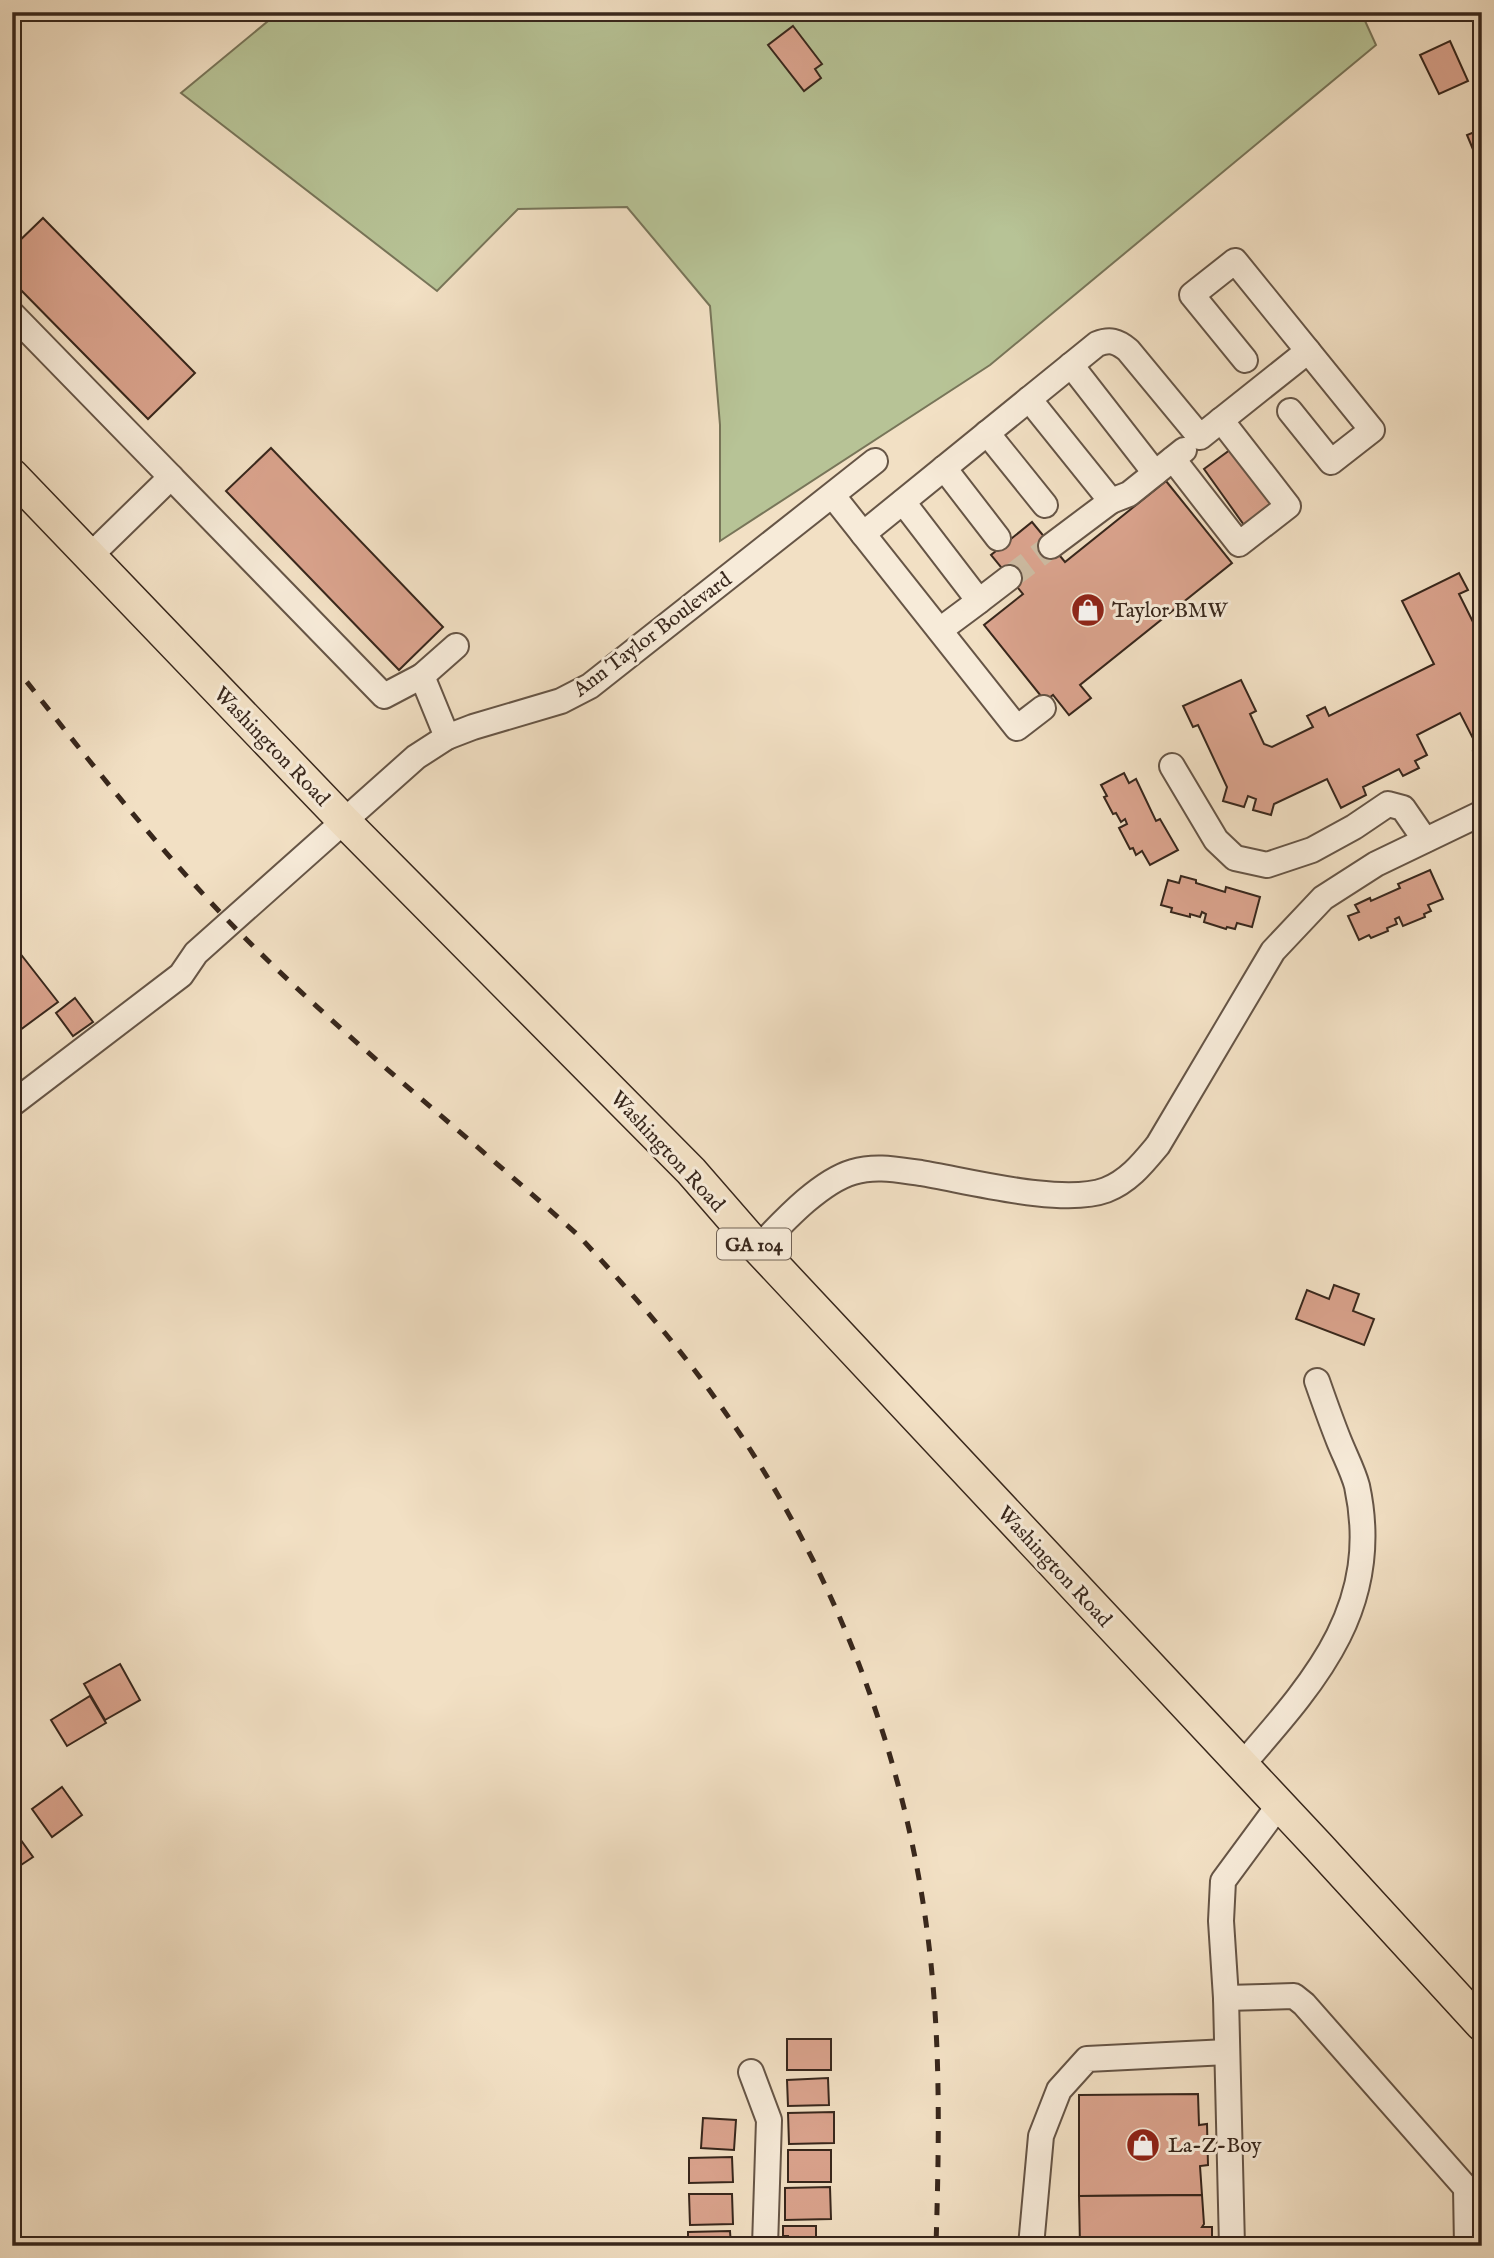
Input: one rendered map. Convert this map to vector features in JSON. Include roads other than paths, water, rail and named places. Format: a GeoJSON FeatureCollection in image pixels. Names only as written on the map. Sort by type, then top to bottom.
{"type":"FeatureCollection","features":[{"type":"Feature","properties":{"kind":"main road","name":"Washington Road"},"geometry":{"type":"LineString","coordinates":[[12,475],[344,821],[691,1171],[758,1248],[1482,2025]]}},
{"type":"Feature","properties":{"kind":"street"},"geometry":{"type":"LineString","coordinates":[[1245,360],[1192,295],[1235,261],[1372,430],[1331,462],[1290,411]]}},
{"type":"Feature","properties":{"kind":"street"},"geometry":{"type":"LineString","coordinates":[[12,314],[384,696],[422,676],[456,646]]}},
{"type":"Feature","properties":{"kind":"street"},"geometry":{"type":"LineString","coordinates":[[863,534],[1097,344],[1107,340],[1118,342],[1128,350],[1200,437]]}},
{"type":"Feature","properties":{"kind":"street"},"geometry":{"type":"LineString","coordinates":[[1051,546],[1111,501],[1129,494],[1308,351]]}},
{"type":"Feature","properties":{"kind":"street"},"geometry":{"type":"LineString","coordinates":[[1071,365],[1239,544],[1288,506],[1221,420]]}},
{"type":"Feature","properties":{"kind":"street"},"geometry":{"type":"LineString","coordinates":[[1029,399],[1111,501]]}},
{"type":"Feature","properties":{"kind":"street"},"geometry":{"type":"LineString","coordinates":[[987,433],[1045,505]]}},
{"type":"Feature","properties":{"kind":"street","name":"Ann Taylor Boulevard"},"geometry":{"type":"LineString","coordinates":[[12,1104],[181,975],[196,953],[416,757],[447,737],[561,701],[590,686],[875,461]]}},
{"type":"Feature","properties":{"kind":"street"},"geometry":{"type":"LineString","coordinates":[[944,468],[998,538]]}},
{"type":"Feature","properties":{"kind":"street"},"geometry":{"type":"LineString","coordinates":[[90,556],[171,477]]}},
{"type":"Feature","properties":{"kind":"street"},"geometry":{"type":"LineString","coordinates":[[833,496],[1017,728],[1043,708]]}},
{"type":"Feature","properties":{"kind":"street"},"geometry":{"type":"LineString","coordinates":[[903,502],[979,601]]}},
{"type":"Feature","properties":{"kind":"street"},"geometry":{"type":"LineString","coordinates":[[940,630],[1009,578]]}},
{"type":"Feature","properties":{"kind":"street"},"geometry":{"type":"LineString","coordinates":[[422,676],[447,737]]}},
{"type":"Feature","properties":{"kind":"street"},"geometry":{"type":"LineString","coordinates":[[1172,766],[1216,840],[1235,858],[1267,865],[1312,850],[1388,804],[1403,808],[1425,840]]}},
{"type":"Feature","properties":{"kind":"street"},"geometry":{"type":"LineString","coordinates":[[758,1248],[818,1191],[851,1172],[881,1167],[1041,1194],[1073,1196],[1106,1190],[1136,1172],[1165,1133],[1273,951],[1323,898],[1366,870],[1482,813]]}},
{"type":"Feature","properties":{"kind":"street"},"geometry":{"type":"LineString","coordinates":[[1354,827],[1366,870]]}},
{"type":"Feature","properties":{"kind":"street"},"geometry":{"type":"LineString","coordinates":[[1242,1765],[1314,1679],[1342,1629],[1360,1578],[1363,1529],[1356,1483],[1317,1381]]}},
{"type":"Feature","properties":{"kind":"street"},"geometry":{"type":"LineString","coordinates":[[1232,2246],[1226,1998],[1221,1921],[1223,1881],[1279,1805]]}},
{"type":"Feature","properties":{"kind":"street"},"geometry":{"type":"LineString","coordinates":[[1226,1998],[1294,1996],[1304,2004],[1474,2197],[1467,2246]]}},
{"type":"Feature","properties":{"kind":"street"},"geometry":{"type":"LineString","coordinates":[[1031,2246],[1041,2136],[1059,2090],[1087,2059],[1227,2052]]}},
{"type":"Feature","properties":{"kind":"street"},"geometry":{"type":"LineString","coordinates":[[751,2072],[769,2120],[765,2246]]}},
{"type":"Feature","properties":{"kind":"tunnel"},"geometry":{"type":"LineString","coordinates":[[1009,578],[1051,546]]}},
{"type":"Feature","properties":{"kind":"railway"},"geometry":{"type":"LineString","coordinates":[[12,663],[153,838],[244,937],[367,1052],[579,1236],[650,1315],[715,1398],[794,1523],[827,1590],[882,1728],[918,1873],[929,1946],[936,2021],[936,2246]]}},
{"type":"Feature","properties":{"kind":"place","name":"Taylor BMW"},"geometry":{"type":"Point","coordinates":[1088,610]}},
{"type":"Feature","properties":{"kind":"place","name":"La-Z-Boy"},"geometry":{"type":"Point","coordinates":[1143,2145]}}]}
